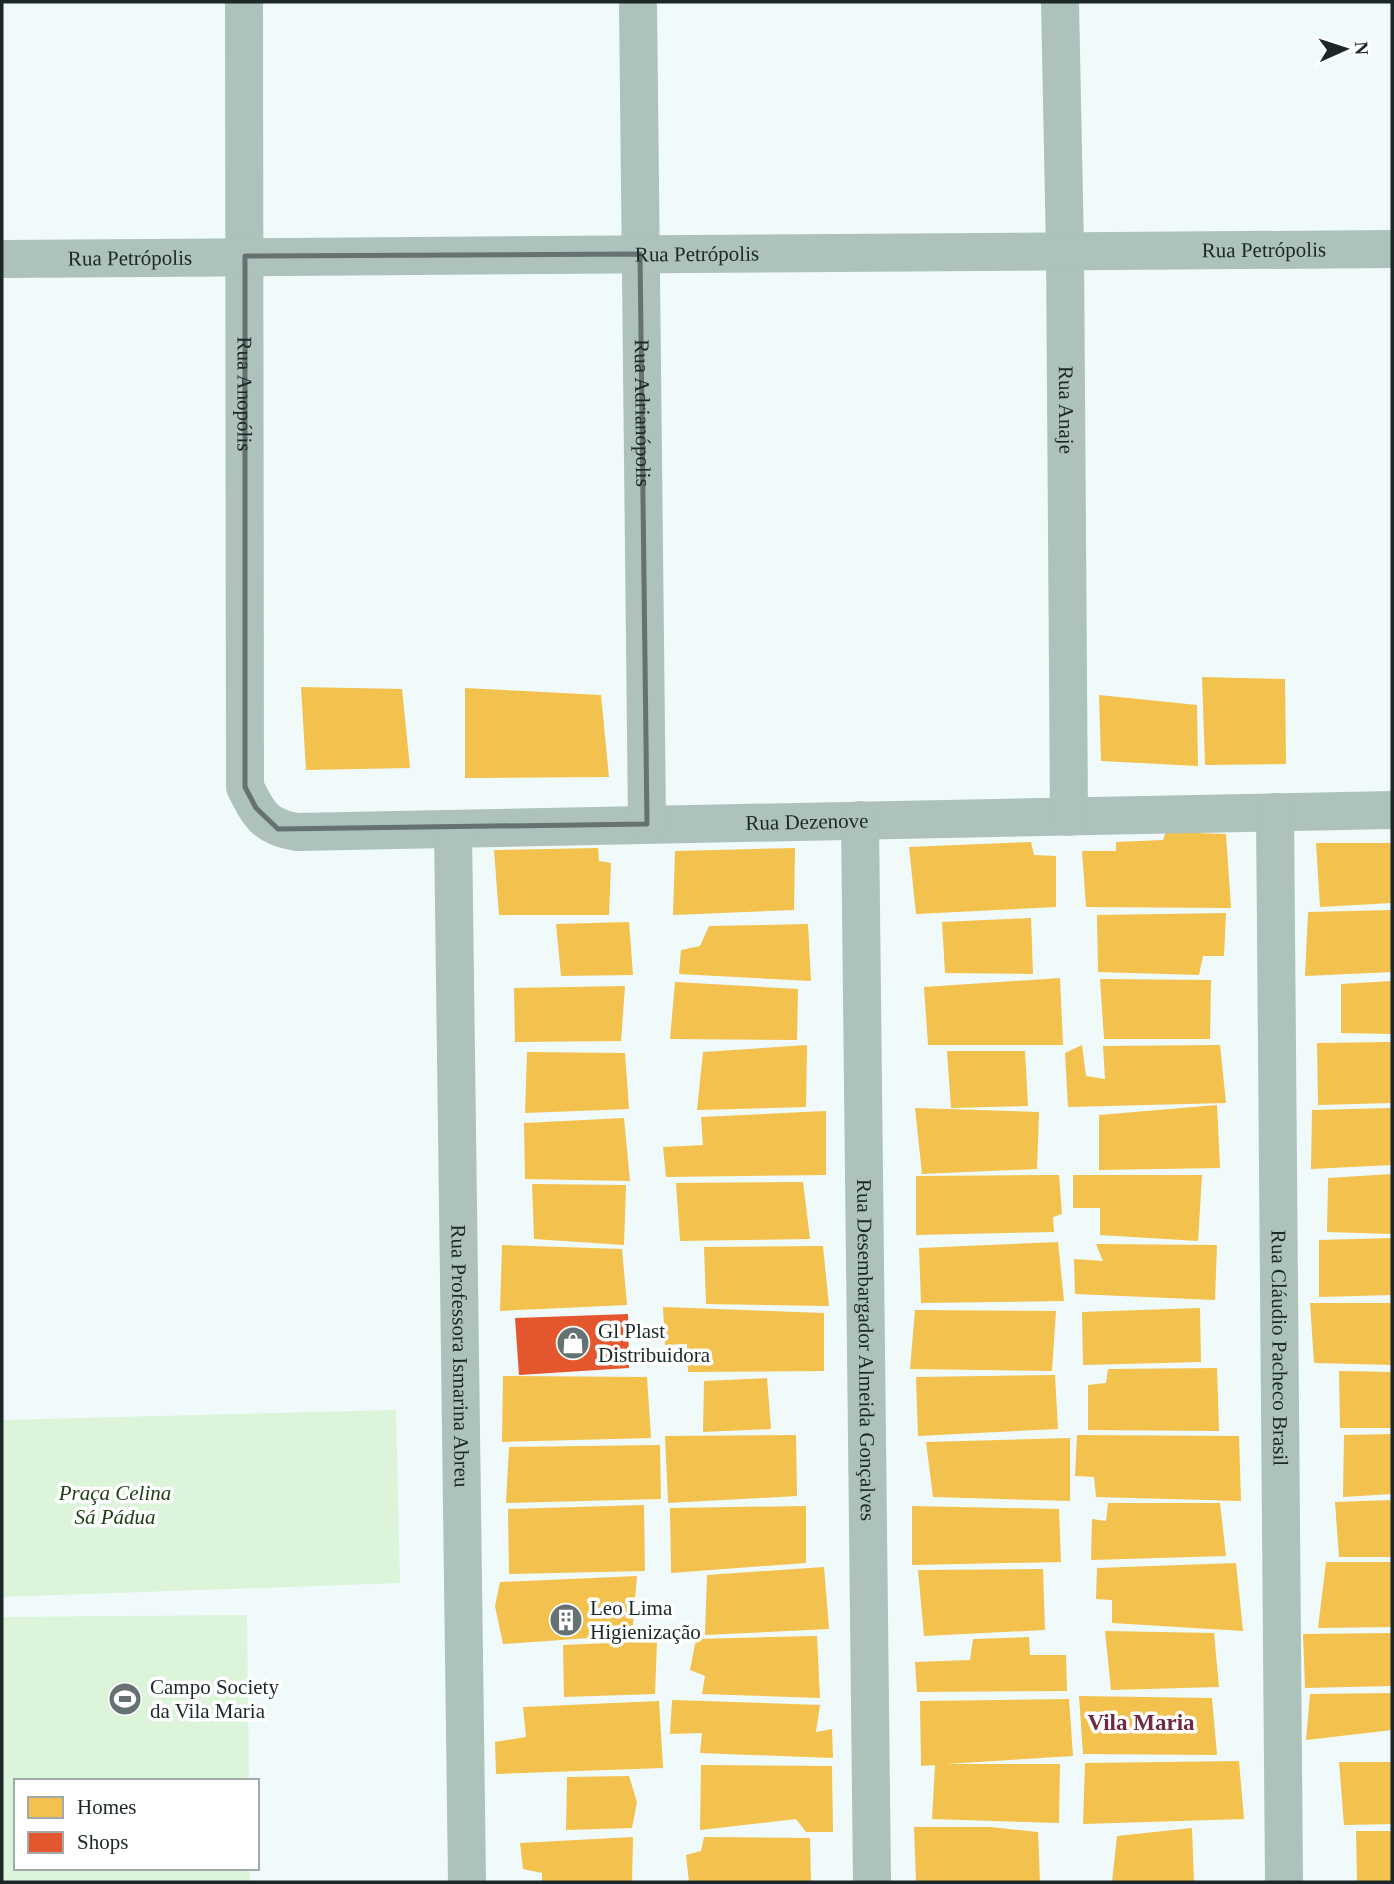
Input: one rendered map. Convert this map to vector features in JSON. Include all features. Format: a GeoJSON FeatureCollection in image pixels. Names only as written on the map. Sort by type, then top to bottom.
{"type":"FeatureCollection","features":[{"type":"Feature","properties":{"kind":"street","name":"Rua Anopólis"},"geometry":{"type":"LineString","coordinates":[[244,2],[245,786]]}},
{"type":"Feature","properties":{"kind":"street","name":"Rua Adrianópolis"},"geometry":{"type":"LineString","coordinates":[[638,2],[647,824]]}},
{"type":"Feature","properties":{"kind":"street","name":"Rua Anaje"},"geometry":{"type":"LineString","coordinates":[[1060,2],[1065,250],[1069,817]]}},
{"type":"Feature","properties":{"kind":"street","name":"Rua Petrópolis"},"geometry":{"type":"LineString","coordinates":[[2,258],[1392,249]]}},
{"type":"Feature","properties":{"kind":"street","name":"Rua Dezenove"},"geometry":{"type":"LineString","coordinates":[[245,786],[256,808],[268,823],[278,829],[298,832],[1392,810]]}},
{"type":"Feature","properties":{"kind":"street","name":"Rua Cláudio Pacheco Brasil"},"geometry":{"type":"LineString","coordinates":[[1275,812],[1284,1882]]}},
{"type":"Feature","properties":{"kind":"street","name":"Rua Desembargador Almeida Gonçalves"},"geometry":{"type":"LineString","coordinates":[[860,820],[872,1882]]}},
{"type":"Feature","properties":{"kind":"street","name":"Rua Professora Ismarina Abreu"},"geometry":{"type":"LineString","coordinates":[[453,829],[467,1882]]}},
{"type":"Feature","properties":{"kind":"highlighted area"},"geometry":{"type":"Polygon","coordinates":[[[640,254],[647,824],[278,829],[256,808],[245,787],[245,256],[640,254]]]}},
{"type":"Feature","properties":{"kind":"green space","name":"Praça Celina Sá Pádua"},"geometry":{"type":"Polygon","coordinates":[[[396,1410],[400,1583],[2,1597],[2,1420],[396,1410]]]}},
{"type":"Feature","properties":{"kind":"green space","name":"Campo Society da Vila Maria"},"geometry":{"type":"Polygon","coordinates":[[[247,1615],[249,1779],[14,1779],[14,1870],[250,1870],[250,1882],[2,1882],[2,1617],[247,1615]]]}},
{"type":"Feature","properties":{"kind":"building: Homes"},"geometry":{"type":"Polygon","coordinates":[[[1202,677],[1285,679],[1286,764],[1205,765],[1202,677]]]}},
{"type":"Feature","properties":{"kind":"building: Homes"},"geometry":{"type":"Polygon","coordinates":[[[301,687],[402,689],[410,768],[306,770],[301,687]]]}},
{"type":"Feature","properties":{"kind":"building: Homes"},"geometry":{"type":"Polygon","coordinates":[[[465,688],[601,695],[609,777],[465,778],[465,688]]]}},
{"type":"Feature","properties":{"kind":"building: Homes"},"geometry":{"type":"Polygon","coordinates":[[[1099,695],[1197,705],[1198,766],[1101,761],[1099,695]]]}},
{"type":"Feature","properties":{"kind":"building: Homes"},"geometry":{"type":"Polygon","coordinates":[[[1166,832],[1226,834],[1231,908],[1086,907],[1082,851],[1116,851],[1116,842],[1163,840],[1166,832]]]}},
{"type":"Feature","properties":{"kind":"building: Homes"},"geometry":{"type":"Polygon","coordinates":[[[1031,842],[1034,855],[1056,856],[1056,907],[916,914],[909,847],[1031,842]]]}},
{"type":"Feature","properties":{"kind":"building: Homes"},"geometry":{"type":"Polygon","coordinates":[[[1316,843],[1392,843],[1392,903],[1320,907],[1316,843]]]}},
{"type":"Feature","properties":{"kind":"building: Homes"},"geometry":{"type":"Polygon","coordinates":[[[598,848],[599,861],[611,863],[609,915],[499,915],[494,850],[598,848]]]}},
{"type":"Feature","properties":{"kind":"building: Homes"},"geometry":{"type":"Polygon","coordinates":[[[795,848],[794,910],[673,915],[675,851],[795,848]]]}},
{"type":"Feature","properties":{"kind":"building: Homes"},"geometry":{"type":"Polygon","coordinates":[[[1392,910],[1392,972],[1305,976],[1308,912],[1392,910]]]}},
{"type":"Feature","properties":{"kind":"building: Homes"},"geometry":{"type":"Polygon","coordinates":[[[1226,913],[1224,956],[1203,956],[1199,975],[1098,972],[1097,915],[1226,913]]]}},
{"type":"Feature","properties":{"kind":"building: Homes"},"geometry":{"type":"Polygon","coordinates":[[[1031,918],[1033,974],[945,973],[942,922],[1031,918]]]}},
{"type":"Feature","properties":{"kind":"building: Homes"},"geometry":{"type":"Polygon","coordinates":[[[629,922],[633,975],[561,976],[556,924],[629,922]]]}},
{"type":"Feature","properties":{"kind":"building: Homes"},"geometry":{"type":"Polygon","coordinates":[[[808,924],[811,981],[679,974],[681,950],[700,946],[709,926],[808,924]]]}},
{"type":"Feature","properties":{"kind":"building: Homes"},"geometry":{"type":"Polygon","coordinates":[[[1060,978],[1063,1045],[928,1045],[924,987],[1060,978]]]}},
{"type":"Feature","properties":{"kind":"building: Homes"},"geometry":{"type":"Polygon","coordinates":[[[1100,979],[1211,980],[1210,1039],[1104,1039],[1100,979]]]}},
{"type":"Feature","properties":{"kind":"building: Homes"},"geometry":{"type":"Polygon","coordinates":[[[1392,981],[1392,1034],[1341,1033],[1341,984],[1392,981]]]}},
{"type":"Feature","properties":{"kind":"building: Homes"},"geometry":{"type":"Polygon","coordinates":[[[675,982],[798,989],[797,1040],[670,1039],[675,982]]]}},
{"type":"Feature","properties":{"kind":"building: Homes"},"geometry":{"type":"Polygon","coordinates":[[[625,986],[621,1041],[515,1042],[514,988],[625,986]]]}},
{"type":"Feature","properties":{"kind":"building: Homes"},"geometry":{"type":"Polygon","coordinates":[[[1392,1042],[1392,1103],[1318,1105],[1317,1043],[1392,1042]]]}},
{"type":"Feature","properties":{"kind":"building: Homes"},"geometry":{"type":"Polygon","coordinates":[[[807,1045],[806,1107],[697,1110],[703,1052],[807,1045]]]}},
{"type":"Feature","properties":{"kind":"building: Homes"},"geometry":{"type":"Polygon","coordinates":[[[1082,1045],[1086,1076],[1105,1079],[1103,1046],[1220,1045],[1226,1103],[1068,1107],[1065,1053],[1082,1045]]]}},
{"type":"Feature","properties":{"kind":"building: Homes"},"geometry":{"type":"Polygon","coordinates":[[[947,1051],[1025,1051],[1028,1106],[951,1108],[947,1051]]]}},
{"type":"Feature","properties":{"kind":"building: Homes"},"geometry":{"type":"Polygon","coordinates":[[[527,1052],[625,1053],[629,1109],[525,1113],[527,1052]]]}},
{"type":"Feature","properties":{"kind":"building: Homes"},"geometry":{"type":"Polygon","coordinates":[[[1217,1105],[1220,1168],[1099,1170],[1099,1115],[1217,1105]]]}},
{"type":"Feature","properties":{"kind":"building: Homes"},"geometry":{"type":"Polygon","coordinates":[[[915,1108],[1039,1112],[1037,1169],[922,1174],[915,1108]]]}},
{"type":"Feature","properties":{"kind":"building: Homes"},"geometry":{"type":"Polygon","coordinates":[[[1392,1108],[1392,1165],[1311,1169],[1312,1110],[1392,1108]]]}},
{"type":"Feature","properties":{"kind":"building: Homes"},"geometry":{"type":"Polygon","coordinates":[[[826,1111],[826,1175],[666,1177],[663,1147],[703,1145],[701,1117],[826,1111]]]}},
{"type":"Feature","properties":{"kind":"building: Homes"},"geometry":{"type":"Polygon","coordinates":[[[624,1118],[630,1181],[525,1179],[524,1123],[624,1118]]]}},
{"type":"Feature","properties":{"kind":"building: Homes"},"geometry":{"type":"Polygon","coordinates":[[[1392,1174],[1392,1234],[1327,1232],[1328,1178],[1392,1174]]]}},
{"type":"Feature","properties":{"kind":"building: Homes"},"geometry":{"type":"Polygon","coordinates":[[[1059,1175],[1062,1214],[1053,1217],[1054,1232],[916,1235],[916,1176],[1059,1175]]]}},
{"type":"Feature","properties":{"kind":"building: Homes"},"geometry":{"type":"Polygon","coordinates":[[[1073,1175],[1202,1175],[1198,1241],[1100,1235],[1100,1208],[1073,1208],[1073,1175]]]}},
{"type":"Feature","properties":{"kind":"building: Homes"},"geometry":{"type":"Polygon","coordinates":[[[803,1182],[810,1239],[680,1241],[676,1183],[803,1182]]]}},
{"type":"Feature","properties":{"kind":"building: Homes"},"geometry":{"type":"Polygon","coordinates":[[[532,1184],[626,1185],[624,1245],[534,1239],[532,1184]]]}},
{"type":"Feature","properties":{"kind":"building: Homes"},"geometry":{"type":"Polygon","coordinates":[[[1392,1238],[1392,1295],[1319,1297],[1319,1240],[1392,1238]]]}},
{"type":"Feature","properties":{"kind":"building: Homes"},"geometry":{"type":"Polygon","coordinates":[[[1058,1242],[1064,1301],[921,1303],[919,1248],[1058,1242]]]}},
{"type":"Feature","properties":{"kind":"building: Homes"},"geometry":{"type":"Polygon","coordinates":[[[1096,1244],[1217,1245],[1215,1300],[1075,1294],[1074,1259],[1103,1261],[1096,1244]]]}},
{"type":"Feature","properties":{"kind":"building: Homes"},"geometry":{"type":"Polygon","coordinates":[[[502,1245],[622,1249],[627,1305],[500,1311],[502,1245]]]}},
{"type":"Feature","properties":{"kind":"building: Homes"},"geometry":{"type":"Polygon","coordinates":[[[823,1246],[829,1306],[706,1304],[704,1247],[823,1246]]]}},
{"type":"Feature","properties":{"kind":"building: Homes"},"geometry":{"type":"Polygon","coordinates":[[[1310,1303],[1392,1303],[1392,1365],[1314,1363],[1310,1303]]]}},
{"type":"Feature","properties":{"kind":"building: Homes"},"geometry":{"type":"Polygon","coordinates":[[[663,1307],[824,1313],[824,1371],[688,1372],[687,1344],[665,1345],[663,1307]]]}},
{"type":"Feature","properties":{"kind":"building: Homes"},"geometry":{"type":"Polygon","coordinates":[[[1200,1308],[1201,1362],[1083,1365],[1082,1312],[1200,1308]]]}},
{"type":"Feature","properties":{"kind":"building: Homes"},"geometry":{"type":"Polygon","coordinates":[[[915,1310],[1056,1311],[1052,1371],[910,1369],[915,1310]]]}},
{"type":"Feature","properties":{"kind":"building: Homes"},"geometry":{"type":"Polygon","coordinates":[[[1217,1368],[1219,1431],[1088,1430],[1088,1385],[1106,1383],[1108,1369],[1217,1368]]]}},
{"type":"Feature","properties":{"kind":"building: Homes"},"geometry":{"type":"Polygon","coordinates":[[[1339,1371],[1392,1372],[1392,1428],[1340,1428],[1339,1371]]]}},
{"type":"Feature","properties":{"kind":"building: Homes"},"geometry":{"type":"Polygon","coordinates":[[[1055,1375],[1058,1429],[918,1436],[916,1377],[1055,1375]]]}},
{"type":"Feature","properties":{"kind":"building: Homes"},"geometry":{"type":"Polygon","coordinates":[[[503,1376],[647,1377],[651,1438],[502,1442],[503,1376]]]}},
{"type":"Feature","properties":{"kind":"building: Homes"},"geometry":{"type":"Polygon","coordinates":[[[767,1378],[771,1429],[703,1432],[704,1381],[767,1378]]]}},
{"type":"Feature","properties":{"kind":"building: Homes"},"geometry":{"type":"Polygon","coordinates":[[[1392,1434],[1392,1494],[1343,1497],[1344,1435],[1392,1434]]]}},
{"type":"Feature","properties":{"kind":"building: Homes"},"geometry":{"type":"Polygon","coordinates":[[[796,1435],[797,1496],[668,1503],[665,1436],[796,1435]]]}},
{"type":"Feature","properties":{"kind":"building: Homes"},"geometry":{"type":"Polygon","coordinates":[[[1077,1435],[1239,1436],[1241,1501],[1096,1497],[1094,1477],[1075,1476],[1077,1435]]]}},
{"type":"Feature","properties":{"kind":"building: Homes"},"geometry":{"type":"Polygon","coordinates":[[[1070,1438],[1070,1501],[933,1497],[926,1442],[1070,1438]]]}},
{"type":"Feature","properties":{"kind":"building: Homes"},"geometry":{"type":"Polygon","coordinates":[[[660,1445],[661,1499],[506,1503],[509,1447],[660,1445]]]}},
{"type":"Feature","properties":{"kind":"building: Homes"},"geometry":{"type":"Polygon","coordinates":[[[1392,1500],[1392,1557],[1339,1557],[1335,1502],[1392,1500]]]}},
{"type":"Feature","properties":{"kind":"building: Homes"},"geometry":{"type":"Polygon","coordinates":[[[1108,1503],[1220,1503],[1226,1556],[1091,1560],[1092,1519],[1106,1521],[1108,1503]]]}},
{"type":"Feature","properties":{"kind":"building: Homes"},"geometry":{"type":"Polygon","coordinates":[[[644,1505],[645,1571],[509,1574],[508,1509],[644,1505]]]}},
{"type":"Feature","properties":{"kind":"building: Homes"},"geometry":{"type":"Polygon","coordinates":[[[806,1506],[806,1563],[671,1573],[670,1508],[806,1506]]]}},
{"type":"Feature","properties":{"kind":"building: Homes"},"geometry":{"type":"Polygon","coordinates":[[[912,1506],[1059,1509],[1061,1562],[912,1565],[912,1506]]]}},
{"type":"Feature","properties":{"kind":"building: Homes"},"geometry":{"type":"Polygon","coordinates":[[[1326,1562],[1392,1562],[1392,1627],[1318,1628],[1326,1562]]]}},
{"type":"Feature","properties":{"kind":"building: Homes"},"geometry":{"type":"Polygon","coordinates":[[[1236,1563],[1243,1631],[1112,1623],[1112,1600],[1096,1599],[1097,1568],[1236,1563]]]}},
{"type":"Feature","properties":{"kind":"building: Homes"},"geometry":{"type":"Polygon","coordinates":[[[824,1567],[829,1629],[705,1635],[707,1575],[824,1567]]]}},
{"type":"Feature","properties":{"kind":"building: Homes"},"geometry":{"type":"Polygon","coordinates":[[[1043,1569],[1045,1630],[924,1636],[918,1570],[1043,1569]]]}},
{"type":"Feature","properties":{"kind":"building: Homes","name":"Leo Lima Higienização"},"geometry":{"type":"Polygon","coordinates":[[[637,1576],[632,1635],[503,1644],[495,1606],[500,1582],[637,1576]]]}},
{"type":"Feature","properties":{"kind":"building: Homes"},"geometry":{"type":"Polygon","coordinates":[[[1105,1631],[1214,1633],[1219,1687],[1111,1690],[1105,1631]]]}},
{"type":"Feature","properties":{"kind":"building: Homes"},"geometry":{"type":"Polygon","coordinates":[[[1392,1633],[1392,1686],[1305,1688],[1303,1634],[1392,1633]]]}},
{"type":"Feature","properties":{"kind":"building: Homes"},"geometry":{"type":"Polygon","coordinates":[[[817,1636],[820,1698],[702,1694],[705,1676],[690,1670],[696,1639],[817,1636]]]}},
{"type":"Feature","properties":{"kind":"building: Homes"},"geometry":{"type":"Polygon","coordinates":[[[1029,1637],[1030,1655],[1066,1655],[1067,1691],[917,1692],[915,1662],[970,1660],[973,1639],[1029,1637]]]}},
{"type":"Feature","properties":{"kind":"building: Homes"},"geometry":{"type":"Polygon","coordinates":[[[657,1641],[655,1694],[564,1697],[563,1645],[657,1641]]]}},
{"type":"Feature","properties":{"kind":"building: Homes"},"geometry":{"type":"Polygon","coordinates":[[[1392,1693],[1392,1730],[1306,1740],[1310,1694],[1392,1693]]]}},
{"type":"Feature","properties":{"kind":"building: Homes"},"geometry":{"type":"Polygon","coordinates":[[[1079,1696],[1212,1698],[1217,1755],[1083,1754],[1079,1696]]]}},
{"type":"Feature","properties":{"kind":"building: Homes"},"geometry":{"type":"Polygon","coordinates":[[[1069,1699],[1073,1756],[946,1764],[1060,1764],[1059,1823],[932,1819],[935,1765],[921,1766],[920,1701],[1069,1699]]]}},
{"type":"Feature","properties":{"kind":"building: Homes"},"geometry":{"type":"Polygon","coordinates":[[[672,1700],[820,1705],[816,1732],[832,1729],[833,1758],[700,1753],[702,1733],[670,1734],[672,1700]]]}},
{"type":"Feature","properties":{"kind":"building: Homes"},"geometry":{"type":"Polygon","coordinates":[[[659,1701],[663,1768],[496,1774],[495,1742],[526,1737],[523,1707],[659,1701]]]}},
{"type":"Feature","properties":{"kind":"building: Homes"},"geometry":{"type":"Polygon","coordinates":[[[1239,1761],[1244,1819],[1083,1824],[1085,1763],[1239,1761]]]}},
{"type":"Feature","properties":{"kind":"building: Homes"},"geometry":{"type":"Polygon","coordinates":[[[1339,1762],[1392,1762],[1392,1824],[1344,1825],[1339,1762]]]}},
{"type":"Feature","properties":{"kind":"building: Homes"},"geometry":{"type":"Polygon","coordinates":[[[701,1765],[832,1766],[833,1832],[806,1832],[796,1819],[700,1830],[701,1765]]]}},
{"type":"Feature","properties":{"kind":"building: Homes"},"geometry":{"type":"Polygon","coordinates":[[[629,1776],[637,1802],[632,1828],[566,1830],[567,1777],[629,1776]]]}},
{"type":"Feature","properties":{"kind":"building: Homes"},"geometry":{"type":"Polygon","coordinates":[[[914,1827],[990,1827],[1038,1832],[1040,1882],[916,1882],[914,1827]]]}},
{"type":"Feature","properties":{"kind":"building: Homes"},"geometry":{"type":"Polygon","coordinates":[[[1192,1828],[1194,1882],[1112,1882],[1117,1836],[1192,1828]]]}},
{"type":"Feature","properties":{"kind":"building: Homes"},"geometry":{"type":"Polygon","coordinates":[[[1356,1831],[1392,1831],[1392,1882],[1357,1881],[1356,1831]]]}},
{"type":"Feature","properties":{"kind":"building: Homes"},"geometry":{"type":"Polygon","coordinates":[[[633,1837],[632,1882],[542,1882],[542,1873],[523,1869],[520,1843],[633,1837]]]}},
{"type":"Feature","properties":{"kind":"building: Homes"},"geometry":{"type":"Polygon","coordinates":[[[704,1837],[810,1838],[811,1882],[689,1882],[686,1855],[701,1851],[704,1837]]]}},
{"type":"Feature","properties":{"kind":"building: Shops","name":"Gl Plast Distribuidora"},"geometry":{"type":"Polygon","coordinates":[[[628,1314],[629,1368],[519,1375],[515,1318],[628,1314]]]}},
{"type":"Feature","properties":{"kind":"place","name":"Gl Plast Distribuidora"},"geometry":{"type":"Point","coordinates":[573,1343]}},
{"type":"Feature","properties":{"kind":"place","name":"Leo Lima Higienização"},"geometry":{"type":"Point","coordinates":[566,1620]}},
{"type":"Feature","properties":{"kind":"place","name":"Campo Society da Vila Maria"},"geometry":{"type":"Point","coordinates":[125,1699]}},
{"type":"Feature","properties":{"kind":"district","name":"Vila Maria"},"geometry":{"type":"Point","coordinates":[1141,1722]}}]}
